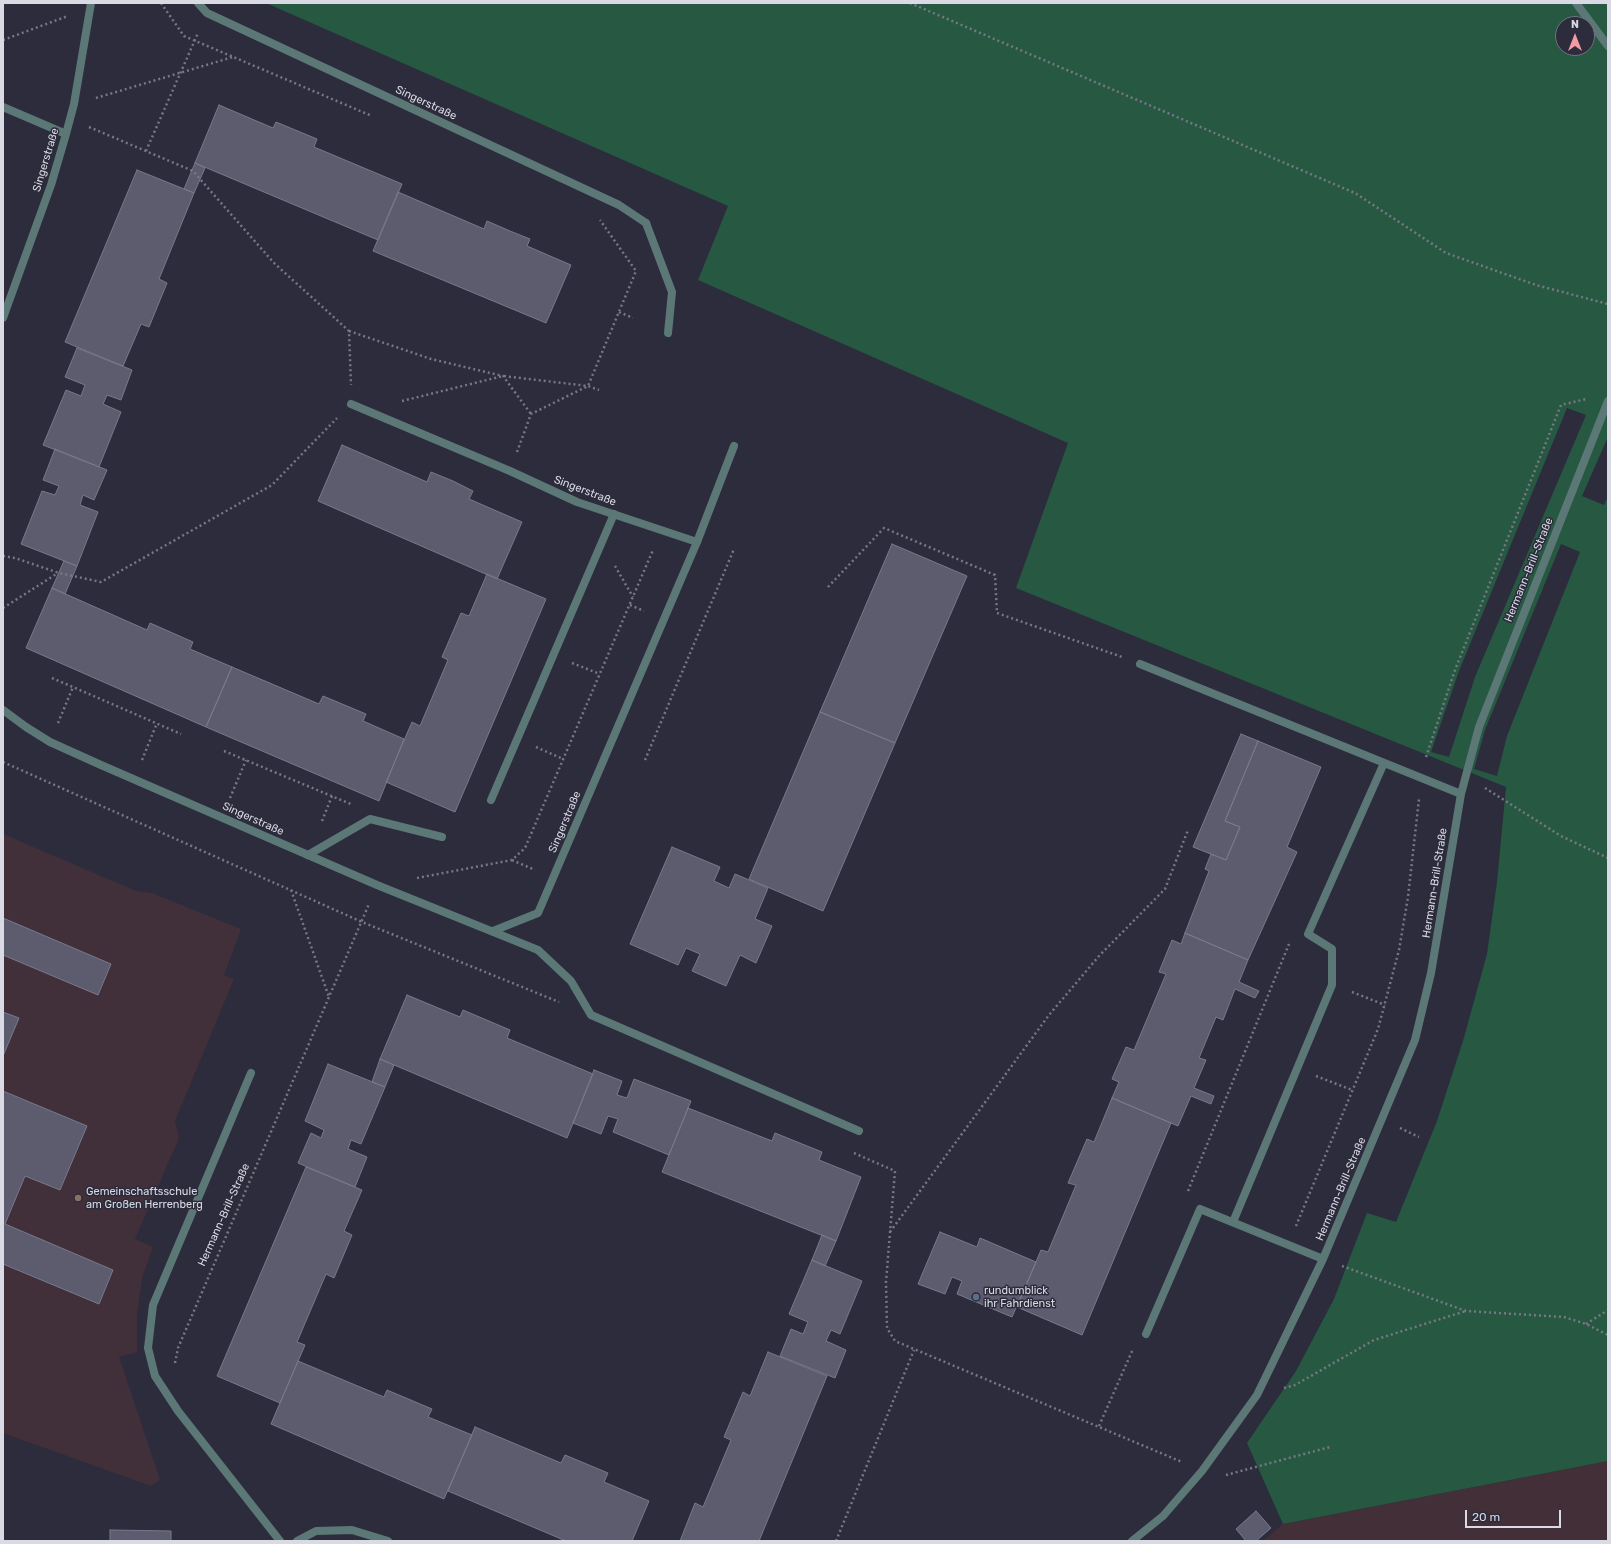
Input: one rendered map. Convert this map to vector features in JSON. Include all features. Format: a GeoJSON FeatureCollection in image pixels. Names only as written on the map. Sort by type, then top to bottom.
{"type":"FeatureCollection","features":[{"type":"Feature","properties":{"kind":"street","name":"Singerstraße"},"geometry":{"type":"LineString","coordinates":[[3,318],[51,185],[66,134],[74,104],[90,3]]}},
{"type":"Feature","properties":{"kind":"street","name":"Singerstraße"},"geometry":{"type":"LineString","coordinates":[[198,3],[207,13],[619,205],[646,223],[672,292],[668,333]]}},
{"type":"Feature","properties":{"kind":"street"},"geometry":{"type":"LineString","coordinates":[[1576,3],[1608,46]]}},
{"type":"Feature","properties":{"kind":"street"},"geometry":{"type":"LineString","coordinates":[[3,107],[66,134]]}},
{"type":"Feature","properties":{"kind":"street","name":"Hermann-Brill-Straße"},"geometry":{"type":"LineString","coordinates":[[1132,1541],[1163,1516],[1202,1471],[1257,1395],[1323,1259],[1415,1040],[1431,973],[1461,794],[1479,727],[1608,401]]}},
{"type":"Feature","properties":{"kind":"street","name":"Singerstraße"},"geometry":{"type":"LineString","coordinates":[[3,710],[50,742],[377,885],[493,931],[538,913],[697,542],[577,502],[510,471],[351,404]]}},
{"type":"Feature","properties":{"kind":"street"},"geometry":{"type":"LineString","coordinates":[[697,542],[734,446]]}},
{"type":"Feature","properties":{"kind":"street"},"geometry":{"type":"LineString","coordinates":[[491,800],[614,514]]}},
{"type":"Feature","properties":{"kind":"street"},"geometry":{"type":"LineString","coordinates":[[1140,664],[1461,794]]}},
{"type":"Feature","properties":{"kind":"street"},"geometry":{"type":"LineString","coordinates":[[1233,1222],[1332,985],[1332,949],[1308,934],[1384,763]]}},
{"type":"Feature","properties":{"kind":"street"},"geometry":{"type":"LineString","coordinates":[[308,855],[370,819],[442,837]]}},
{"type":"Feature","properties":{"kind":"street"},"geometry":{"type":"LineString","coordinates":[[493,931],[538,950],[571,981],[591,1015],[859,1131]]}},
{"type":"Feature","properties":{"kind":"street"},"geometry":{"type":"LineString","coordinates":[[251,1073],[154,1305],[148,1348],[156,1376],[178,1411],[280,1541]]}},
{"type":"Feature","properties":{"kind":"street"},"geometry":{"type":"LineString","coordinates":[[1146,1334],[1200,1210],[1323,1259]]}},
{"type":"Feature","properties":{"kind":"street"},"geometry":{"type":"LineString","coordinates":[[297,1541],[316,1531],[352,1530],[388,1541]]}},
{"type":"Feature","properties":{"kind":"path"},"geometry":{"type":"LineString","coordinates":[[161,3],[184,36],[379,119]]}},
{"type":"Feature","properties":{"kind":"path"},"geometry":{"type":"LineString","coordinates":[[910,3],[1355,193],[1446,253],[1536,284],[1608,304]]}},
{"type":"Feature","properties":{"kind":"path"},"geometry":{"type":"LineString","coordinates":[[146,151],[207,13]]}},
{"type":"Feature","properties":{"kind":"path"},"geometry":{"type":"LineString","coordinates":[[3,40],[60,19]]}},
{"type":"Feature","properties":{"kind":"path"},"geometry":{"type":"LineString","coordinates":[[74,104],[233,57]]}},
{"type":"Feature","properties":{"kind":"path"},"geometry":{"type":"LineString","coordinates":[[70,119],[193,171],[274,262],[349,331],[431,359],[503,376],[588,386],[599,390]]}},
{"type":"Feature","properties":{"kind":"path"},"geometry":{"type":"LineString","coordinates":[[510,471],[531,414],[588,386],[636,271],[596,214]]}},
{"type":"Feature","properties":{"kind":"path"},"geometry":{"type":"LineString","coordinates":[[619,312],[633,318]]}},
{"type":"Feature","properties":{"kind":"path"},"geometry":{"type":"LineString","coordinates":[[3,556],[14,558],[59,573],[101,582],[272,485],[351,404],[349,331]]}},
{"type":"Feature","properties":{"kind":"path"},"geometry":{"type":"LineString","coordinates":[[503,376],[531,414]]}},
{"type":"Feature","properties":{"kind":"path"},"geometry":{"type":"LineString","coordinates":[[377,415],[381,406],[503,376]]}},
{"type":"Feature","properties":{"kind":"path"},"geometry":{"type":"LineString","coordinates":[[1289,1245],[1378,1029],[1399,950],[1421,778],[1429,748],[1455,670],[1561,405],[1592,397]]}},
{"type":"Feature","properties":{"kind":"path"},"geometry":{"type":"LineString","coordinates":[[828,587],[884,528],[994,575],[997,613],[1140,664]]}},
{"type":"Feature","properties":{"kind":"path"},"geometry":{"type":"LineString","coordinates":[[415,878],[512,860],[525,848],[662,530]]}},
{"type":"Feature","properties":{"kind":"path"},"geometry":{"type":"LineString","coordinates":[[645,760],[734,548]]}},
{"type":"Feature","properties":{"kind":"path"},"geometry":{"type":"LineString","coordinates":[[3,608],[59,573]]}},
{"type":"Feature","properties":{"kind":"path"},"geometry":{"type":"LineString","coordinates":[[553,655],[600,674]]}},
{"type":"Feature","properties":{"kind":"path"},"geometry":{"type":"LineString","coordinates":[[52,678],[181,734]]}},
{"type":"Feature","properties":{"kind":"path"},"geometry":{"type":"LineString","coordinates":[[50,742],[74,687]]}},
{"type":"Feature","properties":{"kind":"path"},"geometry":{"type":"LineString","coordinates":[[134,779],[157,723]]}},
{"type":"Feature","properties":{"kind":"path"},"geometry":{"type":"LineString","coordinates":[[517,738],[564,759]]}},
{"type":"Feature","properties":{"kind":"path"},"geometry":{"type":"LineString","coordinates":[[224,751],[353,804],[370,819]]}},
{"type":"Feature","properties":{"kind":"path"},"geometry":{"type":"LineString","coordinates":[[222,817],[246,760]]}},
{"type":"Feature","properties":{"kind":"path"},"geometry":{"type":"LineString","coordinates":[[3,762],[362,922],[591,1015]]}},
{"type":"Feature","properties":{"kind":"path"},"geometry":{"type":"LineString","coordinates":[[1466,775],[1561,836],[1608,858]]}},
{"type":"Feature","properties":{"kind":"path"},"geometry":{"type":"LineString","coordinates":[[890,1232],[1049,1015],[1099,956],[1165,889],[1188,830]]}},
{"type":"Feature","properties":{"kind":"path","name":"Hermann-Brill-Straße"},"geometry":{"type":"LineString","coordinates":[[174,1370],[178,1348],[377,885]]}},
{"type":"Feature","properties":{"kind":"path"},"geometry":{"type":"LineString","coordinates":[[291,890],[329,997]]}},
{"type":"Feature","properties":{"kind":"path"},"geometry":{"type":"LineString","coordinates":[[1200,1210],[1184,1202],[1291,941],[1308,934]]}},
{"type":"Feature","properties":{"kind":"path"},"geometry":{"type":"LineString","coordinates":[[1332,985],[1385,1004]]}},
{"type":"Feature","properties":{"kind":"path"},"geometry":{"type":"LineString","coordinates":[[1297,1068],[1352,1090]]}},
{"type":"Feature","properties":{"kind":"path"},"geometry":{"type":"LineString","coordinates":[[859,1131],[850,1152],[895,1171],[886,1282],[887,1328],[895,1341],[1218,1477],[1330,1447]]}},
{"type":"Feature","properties":{"kind":"path"},"geometry":{"type":"LineString","coordinates":[[1323,1259],[1466,1311],[1564,1317],[1586,1324],[1608,1335]]}},
{"type":"Feature","properties":{"kind":"path"},"geometry":{"type":"LineString","coordinates":[[1586,1324],[1608,1310]]}},
{"type":"Feature","properties":{"kind":"path"},"geometry":{"type":"LineString","coordinates":[[1257,1395],[1295,1385],[1374,1340],[1466,1311]]}},
{"type":"Feature","properties":{"kind":"path"},"geometry":{"type":"LineString","coordinates":[[1099,1426],[1139,1337],[1146,1334]]}},
{"type":"Feature","properties":{"kind":"path"},"geometry":{"type":"LineString","coordinates":[[836,1541],[914,1350]]}},
{"type":"Feature","properties":{"kind":"shaded area","name":"Gemeinschaftsschule am Großen Herrenberg"},"geometry":{"type":"Polygon","coordinates":[[[3,834],[136,891],[152,893],[241,929],[224,975],[234,979],[175,1121],[179,1138],[135,1239],[153,1247],[142,1278],[137,1314],[137,1352],[119,1357],[160,1480],[151,1486],[3,1433],[3,834]]]}},
{"type":"Feature","properties":{"kind":"shaded area"},"geometry":{"type":"Polygon","coordinates":[[[1608,1461],[1608,1541],[1263,1541],[1283,1524],[1608,1461]]]}},
{"type":"Feature","properties":{"kind":"green space"},"geometry":{"type":"Polygon","coordinates":[[[266,3],[1608,3],[1608,437],[1582,496],[1604,505],[1608,497],[1608,1461],[1283,1524],[1247,1443],[1296,1371],[1334,1299],[1367,1213],[1396,1222],[1437,1121],[1463,1041],[1487,954],[1497,882],[1506,787],[1016,588],[1068,443],[698,280],[728,206],[266,3]],[[1567,408],[1459,671],[1431,752],[1449,757],[1475,677],[1586,415],[1567,408]],[[1561,544],[1485,730],[1474,769],[1497,776],[1507,736],[1580,552],[1561,544]]]}},
{"type":"Feature","properties":{"kind":"building"},"geometry":{"type":"Polygon","coordinates":[[[219,105],[273,128],[276,122],[317,139],[314,147],[402,184],[378,240],[195,163],[219,105]]]}},
{"type":"Feature","properties":{"kind":"building"},"geometry":{"type":"Polygon","coordinates":[[[195,163],[205,168],[194,193],[184,189],[195,163]]]}},
{"type":"Feature","properties":{"kind":"building"},"geometry":{"type":"Polygon","coordinates":[[[137,170],[194,193],[159,279],[167,283],[149,327],[141,324],[123,366],[65,342],[137,170]]]}},
{"type":"Feature","properties":{"kind":"building"},"geometry":{"type":"Polygon","coordinates":[[[398,192],[484,229],[487,221],[530,239],[527,246],[571,265],[546,323],[373,251],[398,192]]]}},
{"type":"Feature","properties":{"kind":"building"},"geometry":{"type":"Polygon","coordinates":[[[77,348],[132,370],[121,400],[107,395],[103,404],[121,412],[99,467],[43,445],[66,390],[81,396],[85,385],[65,377],[77,348]]]}},
{"type":"Feature","properties":{"kind":"building"},"geometry":{"type":"Polygon","coordinates":[[[342,445],[427,482],[431,472],[453,481],[473,491],[469,499],[522,522],[497,579],[318,501],[342,445]]]}},
{"type":"Feature","properties":{"kind":"building"},"geometry":{"type":"Polygon","coordinates":[[[55,449],[107,470],[94,500],[83,495],[80,505],[98,512],[77,566],[21,544],[42,491],[55,495],[59,486],[43,480],[55,449]]]}},
{"type":"Feature","properties":{"kind":"building"},"geometry":{"type":"Polygon","coordinates":[[[892,544],[967,576],[895,743],[820,712],[892,544]]]}},
{"type":"Feature","properties":{"kind":"building"},"geometry":{"type":"Polygon","coordinates":[[[64,561],[77,566],[65,594],[52,588],[64,561]]]}},
{"type":"Feature","properties":{"kind":"building"},"geometry":{"type":"Polygon","coordinates":[[[487,574],[546,599],[455,812],[386,782],[412,722],[420,726],[448,660],[442,657],[461,613],[469,616],[487,574]]]}},
{"type":"Feature","properties":{"kind":"building"},"geometry":{"type":"Polygon","coordinates":[[[52,588],[147,630],[150,623],[193,642],[190,649],[232,667],[206,727],[26,648],[52,588]]]}},
{"type":"Feature","properties":{"kind":"building"},"geometry":{"type":"Polygon","coordinates":[[[232,667],[319,704],[323,696],[366,714],[363,721],[404,739],[379,801],[206,727],[232,667]]]}},
{"type":"Feature","properties":{"kind":"building"},"geometry":{"type":"Polygon","coordinates":[[[820,712],[895,743],[823,911],[749,879],[820,712]]]}},
{"type":"Feature","properties":{"kind":"building"},"geometry":{"type":"Polygon","coordinates":[[[1241,734],[1258,741],[1225,821],[1240,827],[1226,860],[1193,847],[1241,734]]]}},
{"type":"Feature","properties":{"kind":"building"},"geometry":{"type":"Polygon","coordinates":[[[1258,741],[1321,767],[1287,847],[1297,852],[1248,960],[1185,933],[1209,871],[1205,869],[1211,854],[1226,860],[1240,827],[1225,821],[1258,741]]]}},
{"type":"Feature","properties":{"kind":"building"},"geometry":{"type":"Polygon","coordinates":[[[672,847],[720,867],[714,881],[729,888],[735,874],[768,888],[755,919],[772,926],[756,963],[740,955],[726,986],[692,971],[700,954],[686,948],[678,965],[630,944],[672,847]]]}},
{"type":"Feature","properties":{"kind":"building"},"geometry":{"type":"Polygon","coordinates":[[[3,918],[111,964],[98,995],[3,955],[3,918]]]}},
{"type":"Feature","properties":{"kind":"building"},"geometry":{"type":"Polygon","coordinates":[[[1185,933],[1248,960],[1239,982],[1259,991],[1255,998],[1235,989],[1223,1020],[1216,1017],[1199,1058],[1206,1060],[1194,1088],[1214,1096],[1211,1104],[1191,1096],[1178,1126],[1112,1098],[1119,1082],[1112,1079],[1126,1047],[1134,1050],[1166,974],[1159,972],[1172,940],[1181,944],[1185,933]]]}},
{"type":"Feature","properties":{"kind":"building"},"geometry":{"type":"Polygon","coordinates":[[[407,995],[460,1017],[463,1010],[510,1030],[507,1038],[593,1074],[567,1138],[380,1059],[407,995]]]}},
{"type":"Feature","properties":{"kind":"building"},"geometry":{"type":"Polygon","coordinates":[[[3,1012],[19,1018],[3,1056],[3,1012]]]}},
{"type":"Feature","properties":{"kind":"building"},"geometry":{"type":"Polygon","coordinates":[[[380,1059],[394,1065],[385,1087],[372,1082],[380,1059]]]}},
{"type":"Feature","properties":{"kind":"building"},"geometry":{"type":"Polygon","coordinates":[[[328,1064],[385,1087],[361,1144],[351,1140],[348,1149],[367,1157],[355,1187],[298,1163],[311,1133],[321,1138],[324,1130],[305,1121],[328,1064]]]}},
{"type":"Feature","properties":{"kind":"building"},"geometry":{"type":"Polygon","coordinates":[[[594,1070],[622,1081],[617,1095],[627,1098],[634,1079],[691,1101],[669,1155],[613,1132],[618,1119],[608,1116],[601,1134],[573,1123],[594,1070]]]}},
{"type":"Feature","properties":{"kind":"building"},"geometry":{"type":"Polygon","coordinates":[[[3,1091],[87,1126],[60,1190],[25,1176],[5,1224],[113,1270],[99,1304],[3,1264],[3,1091]]]}},
{"type":"Feature","properties":{"kind":"building"},"geometry":{"type":"Polygon","coordinates":[[[1112,1098],[1171,1123],[1082,1335],[1017,1307],[1041,1250],[1048,1252],[1076,1185],[1068,1183],[1087,1139],[1094,1142],[1112,1098]]]}},
{"type":"Feature","properties":{"kind":"building"},"geometry":{"type":"Polygon","coordinates":[[[688,1108],[772,1141],[775,1133],[822,1152],[819,1160],[861,1177],[836,1241],[662,1172],[688,1108]]]}},
{"type":"Feature","properties":{"kind":"building"},"geometry":{"type":"Polygon","coordinates":[[[306,1167],[362,1190],[344,1231],[352,1235],[334,1278],[326,1274],[297,1342],[305,1345],[280,1403],[217,1376],[306,1167]]]}},
{"type":"Feature","properties":{"kind":"building"},"geometry":{"type":"Polygon","coordinates":[[[940,1232],[977,1247],[980,1238],[1036,1262],[1012,1317],[957,1294],[962,1281],[952,1277],[945,1294],[918,1284],[940,1232]]]}},
{"type":"Feature","properties":{"kind":"building"},"geometry":{"type":"Polygon","coordinates":[[[822,1235],[836,1241],[825,1266],[812,1260],[822,1235]]]}},
{"type":"Feature","properties":{"kind":"building"},"geometry":{"type":"Polygon","coordinates":[[[812,1260],[862,1281],[840,1334],[831,1330],[826,1341],[846,1350],[835,1378],[780,1356],[791,1329],[803,1334],[808,1322],[789,1314],[812,1260]]]}},
{"type":"Feature","properties":{"kind":"building"},"geometry":{"type":"Polygon","coordinates":[[[768,1352],[827,1376],[759,1541],[680,1541],[695,1503],[703,1507],[731,1440],[724,1437],[743,1392],[750,1396],[768,1352]]]}},
{"type":"Feature","properties":{"kind":"building"},"geometry":{"type":"Polygon","coordinates":[[[298,1361],[384,1397],[387,1390],[432,1409],[428,1417],[472,1435],[444,1499],[271,1424],[298,1361]]]}},
{"type":"Feature","properties":{"kind":"building"},"geometry":{"type":"Polygon","coordinates":[[[475,1427],[561,1463],[565,1455],[608,1473],[604,1482],[649,1501],[632,1541],[566,1541],[448,1491],[475,1427]]]}},
{"type":"Feature","properties":{"kind":"building"},"geometry":{"type":"Polygon","coordinates":[[[1256,1511],[1271,1528],[1256,1541],[1246,1541],[1236,1529],[1256,1511]]]}},
{"type":"Feature","properties":{"kind":"building"},"geometry":{"type":"Polygon","coordinates":[[[110,1530],[171,1531],[171,1541],[110,1541],[110,1530]]]}},
{"type":"Feature","properties":{"kind":"place","name":"Gemeinschaftsschule am Großen Herrenberg"},"geometry":{"type":"Point","coordinates":[78,1198]}},
{"type":"Feature","properties":{"kind":"place","name":"rundumblick ihr Fahrdienst"},"geometry":{"type":"Point","coordinates":[976,1297]}}]}
